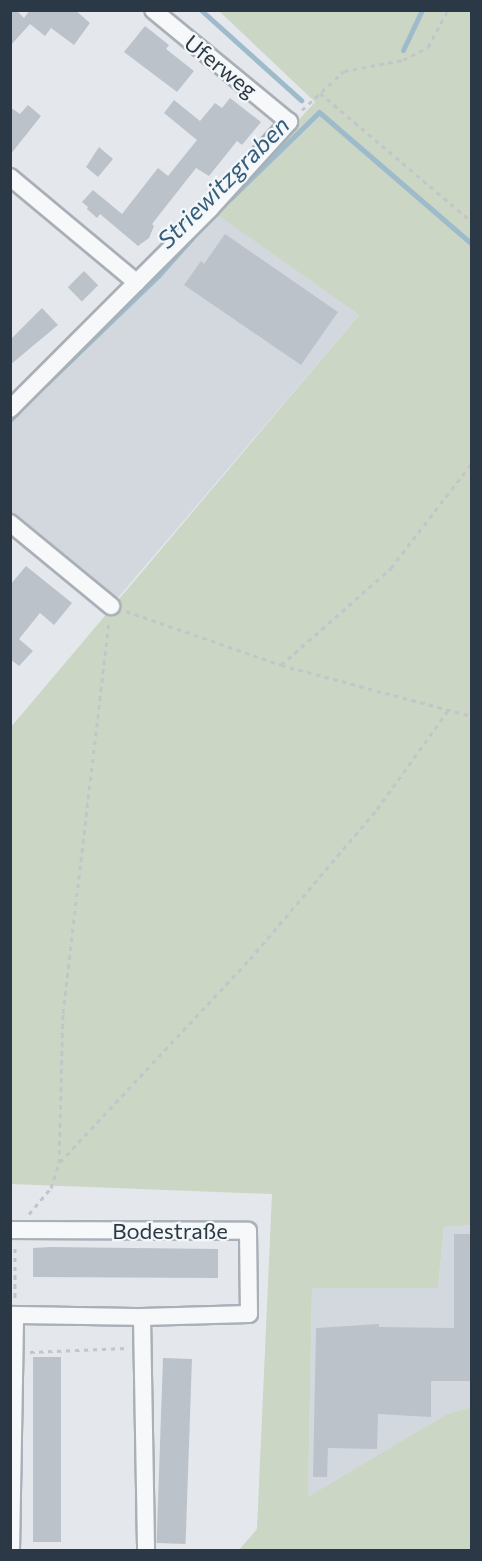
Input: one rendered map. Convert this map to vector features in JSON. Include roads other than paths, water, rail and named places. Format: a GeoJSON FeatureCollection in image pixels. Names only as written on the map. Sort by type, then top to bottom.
{"type":"FeatureCollection","features":[{"type":"Feature","properties":{"kind":"street","name":"Uferweg"},"geometry":{"type":"LineString","coordinates":[[137,283],[289,122],[153,10]]}},
{"type":"Feature","properties":{"kind":"street"},"geometry":{"type":"LineString","coordinates":[[10,177],[137,283],[10,409]]}},
{"type":"Feature","properties":{"kind":"street"},"geometry":{"type":"LineString","coordinates":[[10,523],[111,606]]}},
{"type":"Feature","properties":{"kind":"street","name":"Bodestraße"},"geometry":{"type":"LineString","coordinates":[[13,1230],[248,1231],[249,1314],[142,1317],[13,1315]]}},
{"type":"Feature","properties":{"kind":"street"},"geometry":{"type":"LineString","coordinates":[[11,1551],[13,1315]]}},
{"type":"Feature","properties":{"kind":"street"},"geometry":{"type":"LineString","coordinates":[[142,1317],[146,1551]]}},
{"type":"Feature","properties":{"kind":"waterway","name":"Striewitzgraben"},"geometry":{"type":"LineString","coordinates":[[201,10],[301,100]]}},
{"type":"Feature","properties":{"kind":"waterway"},"geometry":{"type":"LineString","coordinates":[[403,50],[422,10]]}},
{"type":"Feature","properties":{"kind":"waterway","name":"Striewitzgraben"},"geometry":{"type":"LineString","coordinates":[[230,199],[319,112],[472,244]]}},
{"type":"Feature","properties":{"kind":"waterway","name":"Striewitzgraben"},"geometry":{"type":"LineString","coordinates":[[46,384],[158,276],[192,238]]}},
{"type":"Feature","properties":{"kind":"waterway","name":"Striewitzgraben"},"geometry":{"type":"LineString","coordinates":[[10,420],[18,412]]}}]}
